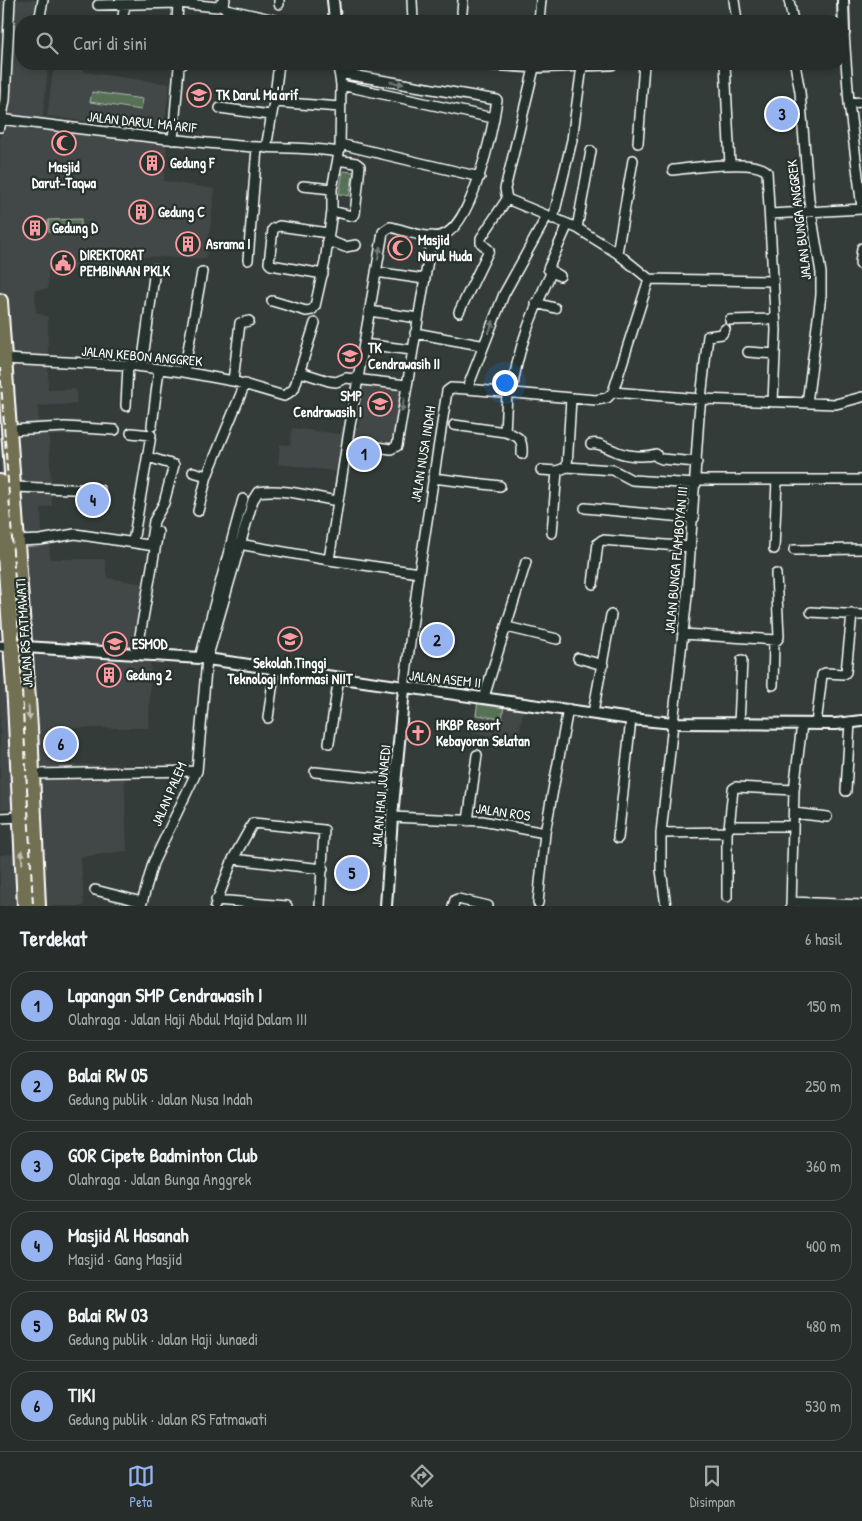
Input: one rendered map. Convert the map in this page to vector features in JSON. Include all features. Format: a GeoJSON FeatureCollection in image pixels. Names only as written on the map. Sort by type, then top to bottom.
{"type":"FeatureCollection","features":[{"type":"Feature","properties":{"kind":"main road","name":"JALAN RS FATMAWATI"},"geometry":{"type":"LineString","coordinates":[[0,301],[4,359],[5,422],[3,569],[12,647],[33,774],[31,903]]}},
{"type":"Feature","properties":{"kind":"main road","name":"JALAN RS FATMAWATI"},"geometry":{"type":"LineString","coordinates":[[4,487],[17,541],[12,647],[21,817],[31,903]]}},
{"type":"Feature","properties":{"kind":"street"},"geometry":{"type":"LineString","coordinates":[[0,127],[5,100],[10,0]]}},
{"type":"Feature","properties":{"kind":"street"},"geometry":{"type":"LineString","coordinates":[[40,15],[43,0],[51,0]]}},
{"type":"Feature","properties":{"kind":"street"},"geometry":{"type":"LineString","coordinates":[[333,0],[334,15]]}},
{"type":"Feature","properties":{"kind":"street"},"geometry":{"type":"LineString","coordinates":[[412,0],[413,15]]}},
{"type":"Feature","properties":{"kind":"street"},"geometry":{"type":"LineString","coordinates":[[462,0],[462,12]]}},
{"type":"Feature","properties":{"kind":"street"},"geometry":{"type":"LineString","coordinates":[[540,15],[541,0]]}},
{"type":"Feature","properties":{"kind":"street"},"geometry":{"type":"LineString","coordinates":[[734,0],[736,15]]}},
{"type":"Feature","properties":{"kind":"street"},"geometry":{"type":"LineString","coordinates":[[789,0],[792,15]]}},
{"type":"Feature","properties":{"kind":"street"},"geometry":{"type":"LineString","coordinates":[[843,0],[843,15]]}},
{"type":"Feature","properties":{"kind":"street"},"geometry":{"type":"LineString","coordinates":[[98,5],[178,3],[217,6],[224,2],[229,10],[252,15]]}},
{"type":"Feature","properties":{"kind":"street"},"geometry":{"type":"LineString","coordinates":[[177,15],[178,3]]}},
{"type":"Feature","properties":{"kind":"street"},"geometry":{"type":"LineString","coordinates":[[123,15],[124,5]]}},
{"type":"Feature","properties":{"kind":"street"},"geometry":{"type":"LineString","coordinates":[[173,140],[179,70]]}},
{"type":"Feature","properties":{"kind":"street"},"geometry":{"type":"LineString","coordinates":[[248,260],[261,148],[274,102],[278,70]]}},
{"type":"Feature","properties":{"kind":"street"},"geometry":{"type":"LineString","coordinates":[[272,301],[306,311],[312,310],[316,306],[332,211],[332,189],[339,152],[341,85],[339,70]]}},
{"type":"Feature","properties":{"kind":"street"},"geometry":{"type":"LineString","coordinates":[[329,560],[368,311],[383,232],[388,227],[432,236],[446,234],[456,223],[480,177],[497,100],[344,70]]}},
{"type":"Feature","properties":{"kind":"street"},"geometry":{"type":"LineString","coordinates":[[459,312],[489,250],[481,243],[481,238],[508,199],[506,190],[533,70]]}},
{"type":"Feature","properties":{"kind":"street"},"geometry":{"type":"LineString","coordinates":[[467,389],[504,294],[550,217],[572,140],[581,70]]}},
{"type":"Feature","properties":{"kind":"street"},"geometry":{"type":"LineString","coordinates":[[638,143],[644,70]]}},
{"type":"Feature","properties":{"kind":"street"},"geometry":{"type":"LineString","coordinates":[[725,70],[730,165]]}},
{"type":"Feature","properties":{"kind":"street","name":"JALAN BUNGA ANGGREK"},"geometry":{"type":"LineString","coordinates":[[796,70],[812,212],[819,254],[821,295],[807,403]]}},
{"type":"Feature","properties":{"kind":"street"},"geometry":{"type":"LineString","coordinates":[[770,214],[862,209],[846,70]]}},
{"type":"Feature","properties":{"kind":"street"},"geometry":{"type":"LineString","coordinates":[[341,85],[493,118]]}},
{"type":"Feature","properties":{"kind":"street"},"geometry":{"type":"LineString","coordinates":[[274,102],[340,107]]}},
{"type":"Feature","properties":{"kind":"street"},"geometry":{"type":"LineString","coordinates":[[849,103],[862,102]]}},
{"type":"Feature","properties":{"kind":"street"},"geometry":{"type":"LineString","coordinates":[[220,108],[270,115]]}},
{"type":"Feature","properties":{"kind":"street","name":"JALAN DARUL MA'ARIF"},"geometry":{"type":"LineString","coordinates":[[0,119],[173,140],[261,148],[308,147],[339,152]]}},
{"type":"Feature","properties":{"kind":"street"},"geometry":{"type":"LineString","coordinates":[[339,152],[480,177]]}},
{"type":"Feature","properties":{"kind":"street"},"geometry":{"type":"LineString","coordinates":[[332,211],[352,216],[355,214],[360,166],[339,152]]}},
{"type":"Feature","properties":{"kind":"street"},"geometry":{"type":"LineString","coordinates":[[505,432],[517,359],[536,303],[556,274],[548,267],[572,226],[591,152]]}},
{"type":"Feature","properties":{"kind":"street"},"geometry":{"type":"LineString","coordinates":[[617,254],[633,160]]}},
{"type":"Feature","properties":{"kind":"street"},"geometry":{"type":"LineString","coordinates":[[673,170],[730,165],[760,166],[766,170],[768,175],[774,319],[773,402]]}},
{"type":"Feature","properties":{"kind":"street"},"geometry":{"type":"LineString","coordinates":[[303,186],[332,189]]}},
{"type":"Feature","properties":{"kind":"street"},"geometry":{"type":"LineString","coordinates":[[508,199],[572,226],[617,254],[649,279],[772,281]]}},
{"type":"Feature","properties":{"kind":"street"},"geometry":{"type":"LineString","coordinates":[[322,274],[271,265],[269,262],[273,229],[279,226],[328,236],[345,246],[356,245]]}},
{"type":"Feature","properties":{"kind":"street"},"geometry":{"type":"LineString","coordinates":[[347,443],[391,449],[397,446],[432,236]]}},
{"type":"Feature","properties":{"kind":"street"},"geometry":{"type":"LineString","coordinates":[[860,264],[862,248]]}},
{"type":"Feature","properties":{"kind":"street"},"geometry":{"type":"LineString","coordinates":[[142,366],[155,269]]}},
{"type":"Feature","properties":{"kind":"street"},"geometry":{"type":"LineString","coordinates":[[184,372],[202,272]]}},
{"type":"Feature","properties":{"kind":"street"},"geometry":{"type":"LineString","coordinates":[[376,272],[424,279]]}},
{"type":"Feature","properties":{"kind":"street"},"geometry":{"type":"LineString","coordinates":[[649,279],[613,392],[701,399],[836,404],[862,397]]}},
{"type":"Feature","properties":{"kind":"street"},"geometry":{"type":"LineString","coordinates":[[536,303],[555,308]]}},
{"type":"Feature","properties":{"kind":"street"},"geometry":{"type":"LineString","coordinates":[[368,311],[418,318]]}},
{"type":"Feature","properties":{"kind":"street"},"geometry":{"type":"LineString","coordinates":[[730,320],[774,319]]}},
{"type":"Feature","properties":{"kind":"street"},"geometry":{"type":"LineString","coordinates":[[233,381],[240,323],[249,321]]}},
{"type":"Feature","properties":{"kind":"street","name":"JALAN KEBON ANGGREK"},"geometry":{"type":"LineString","coordinates":[[4,359],[142,366],[233,381],[284,396],[294,389],[315,323]]}},
{"type":"Feature","properties":{"kind":"street","name":"JALAN BUNGA FLAMBOYAN III"},"geometry":{"type":"LineString","coordinates":[[666,906],[661,870],[661,833],[674,724],[694,518],[701,399],[708,336],[722,334],[724,329]]}},
{"type":"Feature","properties":{"kind":"street"},"geometry":{"type":"LineString","coordinates":[[415,333],[480,345]]}},
{"type":"Feature","properties":{"kind":"street"},"geometry":{"type":"LineString","coordinates":[[364,344],[412,350]]}},
{"type":"Feature","properties":{"kind":"street"},"geometry":{"type":"LineString","coordinates":[[748,352],[775,354]]}},
{"type":"Feature","properties":{"kind":"street"},"geometry":{"type":"LineString","coordinates":[[126,406],[128,365]]}},
{"type":"Feature","properties":{"kind":"street"},"geometry":{"type":"LineString","coordinates":[[152,426],[159,369]]}},
{"type":"Feature","properties":{"kind":"street"},"geometry":{"type":"LineString","coordinates":[[300,372],[336,382],[342,378],[406,385]]}},
{"type":"Feature","properties":{"kind":"street"},"geometry":{"type":"LineString","coordinates":[[198,511],[207,476],[245,384]]}},
{"type":"Feature","properties":{"kind":"street","name":"JALAN NUSA INDAH"},"geometry":{"type":"LineString","coordinates":[[404,689],[419,573],[446,394],[451,388],[596,400],[607,398],[613,392]]}},
{"type":"Feature","properties":{"kind":"street"},"geometry":{"type":"LineString","coordinates":[[567,467],[571,398]]}},
{"type":"Feature","properties":{"kind":"street"},"geometry":{"type":"LineString","coordinates":[[5,422],[115,430]]}},
{"type":"Feature","properties":{"kind":"street"},"geometry":{"type":"LineString","coordinates":[[454,425],[505,432],[518,436],[521,439],[522,454]]}},
{"type":"Feature","properties":{"kind":"street"},"geometry":{"type":"LineString","coordinates":[[131,433],[151,435],[133,542]]}},
{"type":"Feature","properties":{"kind":"street"},"geometry":{"type":"LineString","coordinates":[[591,444],[597,442],[623,454],[647,456],[656,454],[657,458],[662,459],[697,462]]}},
{"type":"Feature","properties":{"kind":"street"},"geometry":{"type":"LineString","coordinates":[[137,653],[153,545],[154,521],[164,503],[174,465],[148,457]]}},
{"type":"Feature","properties":{"kind":"street"},"geometry":{"type":"LineString","coordinates":[[541,470],[557,471],[567,467],[613,470],[632,480],[696,482],[862,480]]}},
{"type":"Feature","properties":{"kind":"street"},"geometry":{"type":"LineString","coordinates":[[552,533],[557,471]]}},
{"type":"Feature","properties":{"kind":"street"},"geometry":{"type":"LineString","coordinates":[[193,472],[207,476]]}},
{"type":"Feature","properties":{"kind":"street"},"geometry":{"type":"LineString","coordinates":[[433,478],[500,486]]}},
{"type":"Feature","properties":{"kind":"street"},"geometry":{"type":"LineString","coordinates":[[774,549],[777,480]]}},
{"type":"Feature","properties":{"kind":"street"},"geometry":{"type":"LineString","coordinates":[[4,487],[100,490]]}},
{"type":"Feature","properties":{"kind":"street"},"geometry":{"type":"LineString","coordinates":[[204,659],[253,500],[258,492],[293,493],[338,501]]}},
{"type":"Feature","properties":{"kind":"street"},"geometry":{"type":"LineString","coordinates":[[204,659],[243,499]]}},
{"type":"Feature","properties":{"kind":"street"},"geometry":{"type":"LineString","coordinates":[[585,508],[694,518]]}},
{"type":"Feature","properties":{"kind":"street"},"geometry":{"type":"LineString","coordinates":[[153,545],[158,532]]}},
{"type":"Feature","properties":{"kind":"street"},"geometry":{"type":"LineString","coordinates":[[17,541],[40,540],[75,534],[153,545]]}},
{"type":"Feature","properties":{"kind":"street"},"geometry":{"type":"LineString","coordinates":[[593,584],[598,543],[602,540],[691,546]]}},
{"type":"Feature","properties":{"kind":"street"},"geometry":{"type":"LineString","coordinates":[[239,544],[419,573]]}},
{"type":"Feature","properties":{"kind":"street"},"geometry":{"type":"LineString","coordinates":[[794,550],[862,549]]}},
{"type":"Feature","properties":{"kind":"street"},"geometry":{"type":"LineString","coordinates":[[484,697],[526,562]]}},
{"type":"Feature","properties":{"kind":"street"},"geometry":{"type":"LineString","coordinates":[[683,634],[774,641],[779,637],[776,574]]}},
{"type":"Feature","properties":{"kind":"street"},"geometry":{"type":"LineString","coordinates":[[811,612],[862,615]]}},
{"type":"Feature","properties":{"kind":"street"},"geometry":{"type":"LineString","coordinates":[[816,724],[822,675],[825,673],[844,674],[846,672],[852,614]]}},
{"type":"Feature","properties":{"kind":"street"},"geometry":{"type":"LineString","coordinates":[[593,713],[611,615]]}},
{"type":"Feature","properties":{"kind":"street"},"geometry":{"type":"LineString","coordinates":[[506,627],[557,639]]}},
{"type":"Feature","properties":{"kind":"street"},"geometry":{"type":"LineString","coordinates":[[773,686],[774,641]]}},
{"type":"Feature","properties":{"kind":"street","name":"JALAN ASEM II"},"geometry":{"type":"LineString","coordinates":[[12,647],[137,653],[275,667],[404,689],[484,697],[631,720],[674,724],[816,724],[862,721]]}},
{"type":"Feature","properties":{"kind":"street"},"geometry":{"type":"LineString","coordinates":[[578,658],[603,665]]}},
{"type":"Feature","properties":{"kind":"street","name":"JALAN PALEM"},"geometry":{"type":"LineString","coordinates":[[142,904],[153,863],[197,771],[204,659]]}},
{"type":"Feature","properties":{"kind":"street"},"geometry":{"type":"LineString","coordinates":[[739,724],[742,660]]}},
{"type":"Feature","properties":{"kind":"street"},"geometry":{"type":"LineString","coordinates":[[268,718],[275,667]]}},
{"type":"Feature","properties":{"kind":"street"},"geometry":{"type":"LineString","coordinates":[[329,743],[339,678]]}},
{"type":"Feature","properties":{"kind":"street","name":"JALAN HAJI JUNAEDI"},"geometry":{"type":"LineString","coordinates":[[386,906],[404,689]]}},
{"type":"Feature","properties":{"kind":"street","name":"JALAN ROS"},"geometry":{"type":"LineString","coordinates":[[392,817],[468,821],[545,832],[568,709]]}},
{"type":"Feature","properties":{"kind":"street"},"geometry":{"type":"LineString","coordinates":[[618,838],[631,720]]}},
{"type":"Feature","properties":{"kind":"street"},"geometry":{"type":"LineString","coordinates":[[846,791],[850,722]]}},
{"type":"Feature","properties":{"kind":"street"},"geometry":{"type":"LineString","coordinates":[[802,724],[794,790],[791,904],[862,905]]}},
{"type":"Feature","properties":{"kind":"street"},"geometry":{"type":"LineString","coordinates":[[468,821],[477,755]]}},
{"type":"Feature","properties":{"kind":"street"},"geometry":{"type":"LineString","coordinates":[[33,774],[197,771]]}},
{"type":"Feature","properties":{"kind":"street"},"geometry":{"type":"LineString","coordinates":[[315,772],[395,780]]}},
{"type":"Feature","properties":{"kind":"street"},"geometry":{"type":"LineString","coordinates":[[727,898],[728,829],[734,788],[794,790]]}},
{"type":"Feature","properties":{"kind":"street"},"geometry":{"type":"LineString","coordinates":[[794,813],[827,817]]}},
{"type":"Feature","properties":{"kind":"street"},"geometry":{"type":"LineString","coordinates":[[0,818],[21,817]]}},
{"type":"Feature","properties":{"kind":"street"},"geometry":{"type":"LineString","coordinates":[[287,906],[216,903],[233,859],[253,823],[323,829],[325,833],[320,906]]}},
{"type":"Feature","properties":{"kind":"street"},"geometry":{"type":"LineString","coordinates":[[661,833],[793,826]]}},
{"type":"Feature","properties":{"kind":"street"},"geometry":{"type":"LineString","coordinates":[[538,902],[545,832]]}},
{"type":"Feature","properties":{"kind":"street"},"geometry":{"type":"LineString","coordinates":[[233,859],[323,869]]}},
{"type":"Feature","properties":{"kind":"street"},"geometry":{"type":"LineString","coordinates":[[95,890],[142,904]]}},
{"type":"Feature","properties":{"kind":"street"},"geometry":{"type":"LineString","coordinates":[[453,906],[455,900],[458,899],[488,906]]}},
{"type":"Feature","properties":{"kind":"shaded area"},"geometry":{"type":"Polygon","coordinates":[[[0,0],[45,0],[44,15],[15,15],[15,70],[48,70],[43,117],[167,139],[164,181],[215,189],[206,259],[115,255],[115,267],[48,271],[48,289],[35,290],[36,312],[48,317],[48,390],[76,389],[77,404],[38,406],[38,421],[82,420],[81,434],[49,436],[52,506],[41,508],[42,536],[49,536],[50,559],[105,559],[107,578],[146,584],[140,647],[151,648],[149,728],[63,728],[64,765],[124,765],[127,851],[81,857],[84,906],[0,906],[0,855],[13,854],[13,809],[0,809],[0,0]]]}},
{"type":"Feature","properties":{"kind":"shaded area"},"geometry":{"type":"Polygon","coordinates":[[[53,70],[84,70],[84,72],[170,84],[163,132],[47,116],[53,70]]]}},
{"type":"Feature","properties":{"kind":"shaded area","name":"SMP Cendrawasih I"},"geometry":{"type":"Polygon","coordinates":[[[364,378],[402,382],[395,442],[380,441],[376,468],[342,463],[341,472],[278,464],[280,444],[290,445],[292,428],[340,434],[342,426],[358,428],[364,378]]]}},
{"type":"Feature","properties":{"kind":"shaded area"},"geometry":{"type":"Polygon","coordinates":[[[477,698],[524,705],[518,740],[472,733],[477,698]]]}},
{"type":"Feature","properties":{"kind":"green space"},"geometry":{"type":"Polygon","coordinates":[[[92,92],[143,99],[141,110],[90,102],[92,92]]]}},
{"type":"Feature","properties":{"kind":"green space"},"geometry":{"type":"Polygon","coordinates":[[[343,171],[354,172],[349,196],[339,194],[343,171]]]}},
{"type":"Feature","properties":{"kind":"green space"},"geometry":{"type":"Polygon","coordinates":[[[81,219],[81,231],[49,232],[48,220],[81,219]]]}},
{"type":"Feature","properties":{"kind":"green space"},"geometry":{"type":"Polygon","coordinates":[[[353,444],[377,447],[375,464],[351,461],[353,444]]]}},
{"type":"Feature","properties":{"kind":"green space"},"geometry":{"type":"Polygon","coordinates":[[[478,701],[504,705],[502,719],[476,715],[478,701]]]}},
{"type":"Feature","properties":{"kind":"railway"},"geometry":{"type":"LineString","coordinates":[[0,368],[20,651],[33,906]]}},
{"type":"Feature","properties":{"kind":"place","name":"TK Darul Ma'arif"},"geometry":{"type":"Point","coordinates":[199,95]}},
{"type":"Feature","properties":{"kind":"place","name":"GOR Cipete Badminton Club"},"geometry":{"type":"Point","coordinates":[782,114]}},
{"type":"Feature","properties":{"kind":"place","name":"Masjid Darut-Taqwa"},"geometry":{"type":"Point","coordinates":[64,143]}},
{"type":"Feature","properties":{"kind":"place","name":"Gedung F"},"geometry":{"type":"Point","coordinates":[152,163]}},
{"type":"Feature","properties":{"kind":"place","name":"Gedung C"},"geometry":{"type":"Point","coordinates":[141,212]}},
{"type":"Feature","properties":{"kind":"place","name":"Gedung D"},"geometry":{"type":"Point","coordinates":[35,228]}},
{"type":"Feature","properties":{"kind":"place","name":"Asrama I"},"geometry":{"type":"Point","coordinates":[188,244]}},
{"type":"Feature","properties":{"kind":"place","name":"Masjid Nurul Huda"},"geometry":{"type":"Point","coordinates":[400,248]}},
{"type":"Feature","properties":{"kind":"place","name":"DIREKTORAT PEMBINAAN PKLK"},"geometry":{"type":"Point","coordinates":[63,263]}},
{"type":"Feature","properties":{"kind":"place","name":"TK Cendrawasih II"},"geometry":{"type":"Point","coordinates":[350,356]}},
{"type":"Feature","properties":{"kind":"place","name":"SMP Cendrawasih I"},"geometry":{"type":"Point","coordinates":[380,404]}},
{"type":"Feature","properties":{"kind":"place","name":"Lapangan SMP Cendrawasih I"},"geometry":{"type":"Point","coordinates":[364,454]}},
{"type":"Feature","properties":{"kind":"place","name":"Masjid Al Hasanah"},"geometry":{"type":"Point","coordinates":[93,500]}},
{"type":"Feature","properties":{"kind":"place","name":"Sekolah Tinggi Teknologi Informasi NIIT"},"geometry":{"type":"Point","coordinates":[290,639]}},
{"type":"Feature","properties":{"kind":"place","name":"Balai RW 05"},"geometry":{"type":"Point","coordinates":[437,640]}},
{"type":"Feature","properties":{"kind":"place","name":"ESMOD"},"geometry":{"type":"Point","coordinates":[115,644]}},
{"type":"Feature","properties":{"kind":"place","name":"Gedung 2"},"geometry":{"type":"Point","coordinates":[109,675]}},
{"type":"Feature","properties":{"kind":"place","name":"HKBP Resort Kebayoran Selatan"},"geometry":{"type":"Point","coordinates":[418,733]}},
{"type":"Feature","properties":{"kind":"place","name":"TIKI"},"geometry":{"type":"Point","coordinates":[61,744]}},
{"type":"Feature","properties":{"kind":"place","name":"Balai RW 03"},"geometry":{"type":"Point","coordinates":[352,873]}}]}
